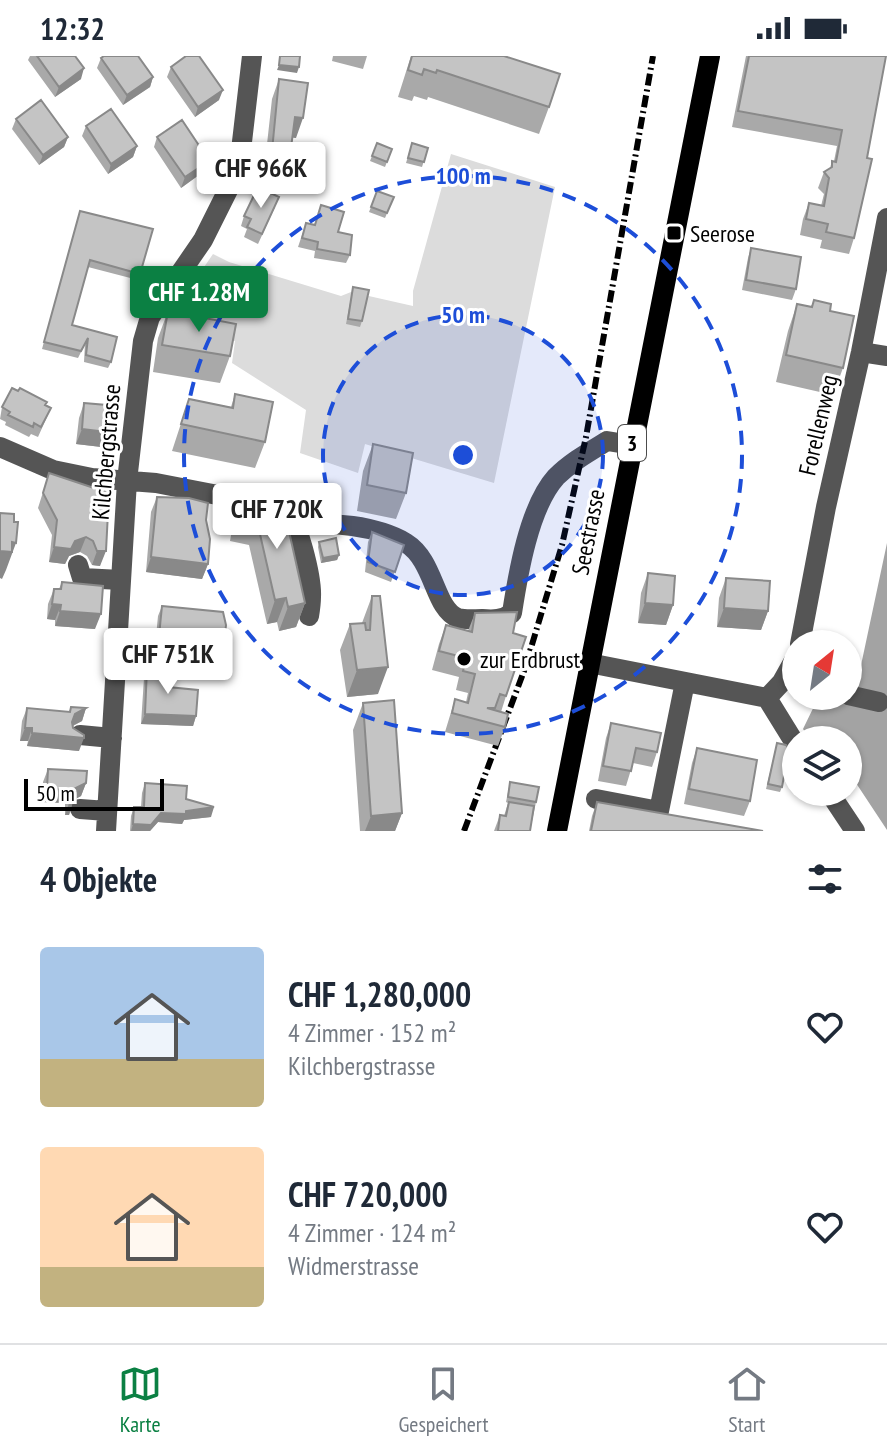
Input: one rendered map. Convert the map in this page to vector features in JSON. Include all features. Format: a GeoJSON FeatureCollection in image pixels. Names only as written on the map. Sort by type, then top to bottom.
{"type":"FeatureCollection","features":[{"type":"Feature","properties":{"kind":"main road","name":"Seestrasse"},"geometry":{"type":"LineString","coordinates":[[557,831],[710,56]]}},
{"type":"Feature","properties":{"kind":"street","name":"Kilchbergstrasse"},"geometry":{"type":"LineString","coordinates":[[107,821],[127,481],[143,341],[150,317],[203,240],[233,180],[240,159],[252,56]]}},
{"type":"Feature","properties":{"kind":"street","name":"Forellenweg"},"geometry":{"type":"LineString","coordinates":[[803,630],[887,218]]}},
{"type":"Feature","properties":{"kind":"street"},"geometry":{"type":"LineString","coordinates":[[861,352],[887,356]]}},
{"type":"Feature","properties":{"kind":"street"},"geometry":{"type":"LineString","coordinates":[[296,524],[361,528],[389,535],[405,543],[425,561],[449,613],[466,619],[502,619],[512,613],[536,512],[553,480],[570,464],[607,441],[632,445]]}},
{"type":"Feature","properties":{"kind":"street"},"geometry":{"type":"LineString","coordinates":[[0,447],[53,470],[92,478],[156,483],[284,508],[291,513],[296,524],[312,596],[309,616]]}},
{"type":"Feature","properties":{"kind":"street"},"geometry":{"type":"LineString","coordinates":[[78,565],[82,578],[121,580]]}},
{"type":"Feature","properties":{"kind":"street"},"geometry":{"type":"LineString","coordinates":[[589,663],[767,698],[782,688]]}},
{"type":"Feature","properties":{"kind":"street"},"geometry":{"type":"LineString","coordinates":[[596,799],[659,811],[685,682]]}},
{"type":"Feature","properties":{"kind":"street"},"geometry":{"type":"LineString","coordinates":[[767,698],[784,726]]}},
{"type":"Feature","properties":{"kind":"street"},"geometry":{"type":"LineString","coordinates":[[862,698],[879,702]]}},
{"type":"Feature","properties":{"kind":"street"},"geometry":{"type":"LineString","coordinates":[[80,735],[112,738]]}},
{"type":"Feature","properties":{"kind":"street"},"geometry":{"type":"LineString","coordinates":[[838,806],[855,831]]}},
{"type":"Feature","properties":{"kind":"street"},"geometry":{"type":"LineString","coordinates":[[80,809],[107,821]]}},
{"type":"Feature","properties":{"kind":"shaded area"},"geometry":{"type":"Polygon","coordinates":[[[451,154],[555,187],[494,483],[365,444],[358,473],[300,453],[306,410],[232,363],[235,341],[161,330],[213,254],[229,262],[341,296],[351,292],[413,306],[413,291],[451,154]]]}},
{"type":"Feature","properties":{"kind":"shaded area"},"geometry":{"type":"Polygon","coordinates":[[[887,543],[887,830],[862,792],[862,726],[804,726],[812,710],[862,710],[862,661],[887,543]]]}},
{"type":"Feature","properties":{"kind":"building"},"geometry":{"type":"Polygon","coordinates":[[[37,56],[75,56],[84,68],[59,87],[37,56]]]}},
{"type":"Feature","properties":{"kind":"building"},"geometry":{"type":"Polygon","coordinates":[[[138,56],[153,77],[127,95],[101,58],[138,56]]]}},
{"type":"Feature","properties":{"kind":"building"},"geometry":{"type":"Polygon","coordinates":[[[186,56],[199,56],[223,90],[198,107],[171,67],[186,56]]]}},
{"type":"Feature","properties":{"kind":"building"},"geometry":{"type":"Polygon","coordinates":[[[280,56],[300,56],[299,67],[279,65],[280,56]]]}},
{"type":"Feature","properties":{"kind":"building"},"geometry":{"type":"Polygon","coordinates":[[[412,56],[504,56],[560,74],[549,107],[437,70],[436,73],[424,69],[422,75],[408,70],[412,56]]]}},
{"type":"Feature","properties":{"kind":"building"},"geometry":{"type":"Polygon","coordinates":[[[749,56],[886,56],[867,158],[872,159],[854,238],[826,232],[828,224],[806,219],[809,203],[824,206],[829,178],[824,172],[832,167],[832,161],[836,162],[842,130],[738,111],[749,56]]]}},
{"type":"Feature","properties":{"kind":"building"},"geometry":{"type":"Polygon","coordinates":[[[279,79],[308,83],[303,118],[295,117],[289,163],[271,161],[279,79]]]}},
{"type":"Feature","properties":{"kind":"building"},"geometry":{"type":"Polygon","coordinates":[[[41,100],[68,137],[43,155],[16,119],[41,100]]]}},
{"type":"Feature","properties":{"kind":"building"},"geometry":{"type":"Polygon","coordinates":[[[111,109],[137,146],[111,164],[86,126],[111,109]]]}},
{"type":"Feature","properties":{"kind":"building"},"geometry":{"type":"Polygon","coordinates":[[[182,120],[210,162],[202,161],[206,163],[185,177],[157,137],[182,120]]]}},
{"type":"Feature","properties":{"kind":"building"},"geometry":{"type":"Polygon","coordinates":[[[377,143],[392,149],[387,162],[372,156],[377,143]]]}},
{"type":"Feature","properties":{"kind":"building"},"geometry":{"type":"Polygon","coordinates":[[[412,143],[428,148],[424,162],[408,158],[412,143]]]}},
{"type":"Feature","properties":{"kind":"building"},"geometry":{"type":"Polygon","coordinates":[[[258,187],[279,197],[262,234],[247,227],[251,219],[244,216],[258,187]]]}},
{"type":"Feature","properties":{"kind":"building"},"geometry":{"type":"Polygon","coordinates":[[[377,191],[394,197],[387,213],[371,207],[377,191]]]}},
{"type":"Feature","properties":{"kind":"building"},"geometry":{"type":"Polygon","coordinates":[[[321,205],[344,212],[338,232],[352,235],[350,255],[317,249],[318,242],[302,238],[306,223],[315,225],[321,205]]]}},
{"type":"Feature","properties":{"kind":"building"},"geometry":{"type":"Polygon","coordinates":[[[80,211],[153,229],[140,274],[90,260],[72,325],[117,337],[111,362],[86,355],[88,338],[81,351],[44,342],[80,211]]]}},
{"type":"Feature","properties":{"kind":"building"},"geometry":{"type":"Polygon","coordinates":[[[751,248],[801,257],[796,289],[746,280],[751,248]]]}},
{"type":"Feature","properties":{"kind":"building"},"geometry":{"type":"Polygon","coordinates":[[[353,287],[369,290],[362,321],[348,319],[353,287]]]}},
{"type":"Feature","properties":{"kind":"building"},"geometry":{"type":"Polygon","coordinates":[[[814,300],[831,304],[830,311],[854,316],[843,368],[786,355],[797,304],[812,307],[814,300]]]}},
{"type":"Feature","properties":{"kind":"building"},"geometry":{"type":"Polygon","coordinates":[[[168,311],[236,324],[230,356],[162,345],[168,311]]]}},
{"type":"Feature","properties":{"kind":"building"},"geometry":{"type":"Polygon","coordinates":[[[12,388],[18,391],[20,388],[47,402],[45,405],[51,408],[41,427],[34,423],[33,427],[8,415],[10,412],[2,407],[12,388]]]}},
{"type":"Feature","properties":{"kind":"building"},"geometry":{"type":"Polygon","coordinates":[[[235,394],[273,402],[265,442],[181,424],[189,399],[233,408],[235,394]]]}},
{"type":"Feature","properties":{"kind":"building"},"geometry":{"type":"Polygon","coordinates":[[[84,403],[118,406],[115,433],[82,429],[84,403]]]}},
{"type":"Feature","properties":{"kind":"building"},"geometry":{"type":"Polygon","coordinates":[[[373,444],[413,453],[406,493],[367,485],[373,444]]]}},
{"type":"Feature","properties":{"kind":"building"},"geometry":{"type":"Polygon","coordinates":[[[49,473],[109,493],[106,551],[97,551],[93,541],[86,537],[75,541],[71,549],[54,547],[57,520],[43,493],[49,473]]]}},
{"type":"Feature","properties":{"kind":"building"},"geometry":{"type":"Polygon","coordinates":[[[157,497],[189,498],[208,503],[208,564],[151,557],[157,497]]]}},
{"type":"Feature","properties":{"kind":"building"},"geometry":{"type":"Polygon","coordinates":[[[242,500],[270,507],[271,511],[284,509],[305,603],[288,607],[286,598],[275,600],[257,521],[238,517],[242,500]]]}},
{"type":"Feature","properties":{"kind":"building"},"geometry":{"type":"Polygon","coordinates":[[[0,513],[14,514],[14,522],[18,522],[12,552],[0,551],[0,513]]]}},
{"type":"Feature","properties":{"kind":"building"},"geometry":{"type":"Polygon","coordinates":[[[372,532],[404,545],[395,572],[368,562],[372,532]]]}},
{"type":"Feature","properties":{"kind":"building"},"geometry":{"type":"Polygon","coordinates":[[[336,538],[339,555],[323,558],[319,542],[336,538]]]}},
{"type":"Feature","properties":{"kind":"building"},"geometry":{"type":"Polygon","coordinates":[[[648,573],[675,576],[673,605],[645,603],[648,573]]]}},
{"type":"Feature","properties":{"kind":"building"},"geometry":{"type":"Polygon","coordinates":[[[726,578],[770,581],[768,611],[724,608],[726,578]]]}},
{"type":"Feature","properties":{"kind":"building"},"geometry":{"type":"Polygon","coordinates":[[[62,582],[103,586],[101,614],[60,611],[61,605],[52,604],[54,589],[61,589],[62,582]]]}},
{"type":"Feature","properties":{"kind":"building"},"geometry":{"type":"Polygon","coordinates":[[[372,596],[380,596],[388,667],[357,670],[350,624],[365,623],[366,630],[370,630],[372,596]]]}},
{"type":"Feature","properties":{"kind":"building"},"geometry":{"type":"Polygon","coordinates":[[[162,606],[223,612],[226,625],[224,644],[159,636],[162,606]]]}},
{"type":"Feature","properties":{"kind":"building"},"geometry":{"type":"Polygon","coordinates":[[[517,612],[513,633],[526,637],[506,696],[500,694],[495,708],[487,708],[508,714],[505,727],[452,713],[455,699],[468,703],[475,674],[463,671],[466,658],[439,651],[446,625],[472,632],[475,613],[517,612]]]}},
{"type":"Feature","properties":{"kind":"building"},"geometry":{"type":"Polygon","coordinates":[[[147,668],[169,669],[168,687],[198,690],[196,716],[145,714],[147,668]]]}},
{"type":"Feature","properties":{"kind":"building"},"geometry":{"type":"Polygon","coordinates":[[[394,700],[402,813],[371,816],[363,703],[394,700]]]}},
{"type":"Feature","properties":{"kind":"building"},"geometry":{"type":"Polygon","coordinates":[[[71,707],[86,708],[75,714],[72,722],[73,728],[84,738],[32,733],[32,728],[25,728],[27,708],[70,712],[71,707]]]}},
{"type":"Feature","properties":{"kind":"building"},"geometry":{"type":"Polygon","coordinates":[[[611,723],[661,733],[657,752],[636,748],[631,771],[603,766],[611,723]]]}},
{"type":"Feature","properties":{"kind":"building"},"geometry":{"type":"Polygon","coordinates":[[[777,743],[782,744],[782,787],[768,784],[777,743]]]}},
{"type":"Feature","properties":{"kind":"building"},"geometry":{"type":"Polygon","coordinates":[[[697,748],[757,760],[750,801],[689,789],[697,748]]]}},
{"type":"Feature","properties":{"kind":"building"},"geometry":{"type":"Polygon","coordinates":[[[48,769],[87,771],[86,783],[74,789],[73,802],[70,802],[70,790],[47,789],[48,769]]]}},
{"type":"Feature","properties":{"kind":"building"},"geometry":{"type":"Polygon","coordinates":[[[510,782],[539,787],[536,802],[508,797],[510,782]]]}},
{"type":"Feature","properties":{"kind":"building"},"geometry":{"type":"Polygon","coordinates":[[[145,783],[187,786],[186,799],[214,807],[186,811],[186,814],[161,813],[151,825],[133,824],[134,807],[144,807],[145,783]]]}},
{"type":"Feature","properties":{"kind":"building"},"geometry":{"type":"Polygon","coordinates":[[[509,802],[534,806],[530,831],[498,831],[500,815],[506,816],[509,802]]]}},
{"type":"Feature","properties":{"kind":"building"},"geometry":{"type":"Polygon","coordinates":[[[597,802],[763,831],[591,831],[597,802]]]}},
{"type":"Feature","properties":{"kind":"railway"},"geometry":{"type":"LineString","coordinates":[[464,831],[524,671],[562,545],[586,437],[653,56]]}},
{"type":"Feature","properties":{"kind":"place","name":"Seerose"},"geometry":{"type":"Point","coordinates":[674,233]}},
{"type":"Feature","properties":{"kind":"place","name":"zur Erdbrust"},"geometry":{"type":"Point","coordinates":[464,659]}}]}
